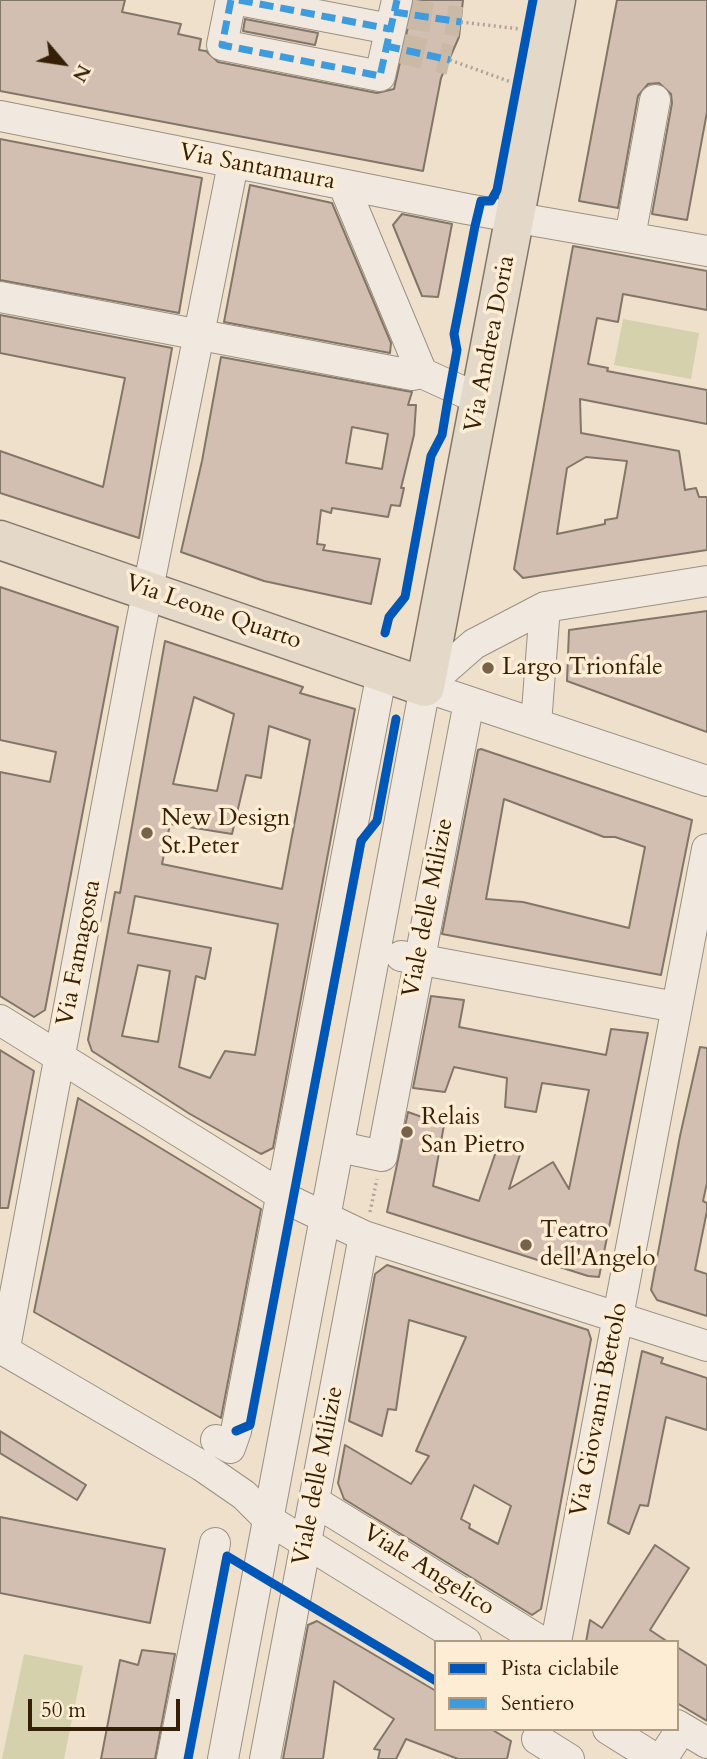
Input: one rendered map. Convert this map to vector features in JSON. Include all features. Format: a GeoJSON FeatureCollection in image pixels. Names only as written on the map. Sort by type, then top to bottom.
{"type":"FeatureCollection","features":[{"type":"Feature","properties":{"kind":"main road","name":"Via Andrea Doria"},"geometry":{"type":"LineString","coordinates":[[425,687],[515,218],[543,10]]}},
{"type":"Feature","properties":{"kind":"main road","name":"Via Leone Quarto"},"geometry":{"type":"LineString","coordinates":[[0,540],[425,687]]}},
{"type":"Feature","properties":{"kind":"street"},"geometry":{"type":"LineString","coordinates":[[231,0],[222,45],[380,76],[394,25],[239,0]]}},
{"type":"Feature","properties":{"kind":"street"},"geometry":{"type":"LineString","coordinates":[[630,237],[654,100]]}},
{"type":"Feature","properties":{"kind":"street","name":"Via Santamaura"},"geometry":{"type":"LineString","coordinates":[[0,116],[344,186],[707,251]]}},
{"type":"Feature","properties":{"kind":"street","name":"Via Famagosta"},"geometry":{"type":"LineString","coordinates":[[6,1335],[148,591],[233,164]]}},
{"type":"Feature","properties":{"kind":"street"},"geometry":{"type":"LineString","coordinates":[[344,186],[422,373]]}},
{"type":"Feature","properties":{"kind":"street"},"geometry":{"type":"LineString","coordinates":[[0,297],[412,375],[422,373],[481,400]]}},
{"type":"Feature","properties":{"kind":"street"},"geometry":{"type":"LineString","coordinates":[[707,581],[553,605],[474,644],[425,687],[707,781]]}},
{"type":"Feature","properties":{"kind":"street"},"geometry":{"type":"LineString","coordinates":[[544,726],[553,605]]}},
{"type":"Feature","properties":{"kind":"street"},"geometry":{"type":"LineString","coordinates":[[212,1455],[236,1431],[382,672]]}},
{"type":"Feature","properties":{"kind":"street","name":"Viale delle Milizie"},"geometry":{"type":"LineString","coordinates":[[247,1757],[260,1560],[327,1218],[425,687]]}},
{"type":"Feature","properties":{"kind":"street","name":"Viale delle Milizie"},"geometry":{"type":"LineString","coordinates":[[382,1156],[469,702]]}},
{"type":"Feature","properties":{"kind":"street","name":"Via Giovanni Bettolo"},"geometry":{"type":"LineString","coordinates":[[556,1640],[707,849]]}},
{"type":"Feature","properties":{"kind":"street"},"geometry":{"type":"LineString","coordinates":[[377,952],[676,1007]]}},
{"type":"Feature","properties":{"kind":"street"},"geometry":{"type":"LineString","coordinates":[[0,1020],[280,1194],[364,1236],[707,1346]]}},
{"type":"Feature","properties":{"kind":"street"},"geometry":{"type":"LineString","coordinates":[[340,1147],[382,1156]]}},
{"type":"Feature","properties":{"kind":"street","name":"Viale delle Milizie"},"geometry":{"type":"LineString","coordinates":[[247,1757],[306,1543],[364,1236]]}},
{"type":"Feature","properties":{"kind":"street","name":"Viale Angelico"},"geometry":{"type":"LineString","coordinates":[[6,1335],[212,1455],[269,1520],[463,1640]]}},
{"type":"Feature","properties":{"kind":"street","name":"Viale Angelico"},"geometry":{"type":"LineString","coordinates":[[314,1501],[539,1640]]}},
{"type":"Feature","properties":{"kind":"street","name":"Viale delle Milizie"},"geometry":{"type":"LineString","coordinates":[[205,1759],[242,1564],[269,1520]]}},
{"type":"Feature","properties":{"kind":"street","name":"Viale delle Milizie"},"geometry":{"type":"LineString","coordinates":[[247,1757],[275,1567],[269,1520]]}},
{"type":"Feature","properties":{"kind":"street"},"geometry":{"type":"LineString","coordinates":[[172,1759],[215,1543]]}},
{"type":"Feature","properties":{"kind":"street"},"geometry":{"type":"LineString","coordinates":[[192,1648],[225,1655]]}},
{"type":"Feature","properties":{"kind":"street"},"geometry":{"type":"LineString","coordinates":[[680,1726],[707,1744]]}},
{"type":"Feature","properties":{"kind":"street"},"geometry":{"type":"LineString","coordinates":[[611,1731],[656,1759]]}},
{"type":"Feature","properties":{"kind":"street"},"geometry":{"type":"LineString","coordinates":[[662,1759],[677,1731]]}},
{"type":"Feature","properties":{"kind":"street"},"geometry":{"type":"LineString","coordinates":[[537,1742],[569,1759]]}},
{"type":"Feature","properties":{"kind":"path"},"geometry":{"type":"LineString","coordinates":[[525,44],[543,10]]}},
{"type":"Feature","properties":{"kind":"path"},"geometry":{"type":"LineString","coordinates":[[461,22],[501,26]]}},
{"type":"Feature","properties":{"kind":"path"},"geometry":{"type":"LineString","coordinates":[[450,60],[490,76]]}},
{"type":"Feature","properties":{"kind":"path"},"geometry":{"type":"LineString","coordinates":[[515,98],[520,71]]}},
{"type":"Feature","properties":{"kind":"path"},"geometry":{"type":"LineString","coordinates":[[364,1236],[382,1156]]}},
{"type":"Feature","properties":{"kind":"shaded area"},"geometry":{"type":"Polygon","coordinates":[[[623,319],[699,333],[691,379],[614,365],[623,319]]]}},
{"type":"Feature","properties":{"kind":"shaded area"},"geometry":{"type":"Polygon","coordinates":[[[24,1654],[83,1666],[64,1759],[2,1759],[24,1654]]]}},
{"type":"Feature","properties":{"kind":"building"},"geometry":{"type":"Polygon","coordinates":[[[0,0],[125,0],[122,12],[181,24],[178,34],[201,39],[199,50],[206,51],[218,62],[377,93],[394,89],[414,0],[463,0],[459,37],[441,78],[423,171],[0,91],[0,0]]]}},
{"type":"Feature","properties":{"kind":"building"},"geometry":{"type":"Polygon","coordinates":[[[617,0],[707,0],[707,112],[687,220],[652,214],[672,103],[671,94],[659,83],[648,84],[638,96],[618,208],[579,201],[617,0]]]}},
{"type":"Feature","properties":{"kind":"building"},"geometry":{"type":"Polygon","coordinates":[[[245,19],[318,33],[315,45],[243,31],[245,19]]]}},
{"type":"Feature","properties":{"kind":"building"},"geometry":{"type":"Polygon","coordinates":[[[0,139],[202,178],[179,313],[0,280],[0,139]]]}},
{"type":"Feature","properties":{"kind":"building"},"geometry":{"type":"Polygon","coordinates":[[[250,185],[332,203],[391,343],[390,353],[224,322],[250,185]]]}},
{"type":"Feature","properties":{"kind":"building"},"geometry":{"type":"Polygon","coordinates":[[[402,214],[452,224],[438,297],[422,296],[393,225],[402,214]]]}},
{"type":"Feature","properties":{"kind":"building"},"geometry":{"type":"Polygon","coordinates":[[[573,246],[707,271],[707,310],[623,294],[618,322],[597,318],[588,364],[608,368],[607,371],[707,390],[707,424],[580,399],[581,433],[679,451],[685,490],[696,488],[699,497],[707,497],[707,550],[523,578],[514,569],[573,246]],[[586,457],[567,468],[557,534],[605,524],[605,520],[617,518],[627,461],[586,457]]]}},
{"type":"Feature","properties":{"kind":"building"},"geometry":{"type":"Polygon","coordinates":[[[0,315],[172,348],[139,538],[0,493],[0,451],[103,487],[125,378],[0,353],[0,315]]]}},
{"type":"Feature","properties":{"kind":"building"},"geometry":{"type":"Polygon","coordinates":[[[221,357],[412,392],[408,405],[416,405],[414,435],[401,488],[404,488],[400,506],[391,505],[388,517],[332,508],[331,513],[321,510],[317,544],[325,545],[323,550],[380,559],[371,604],[264,581],[181,552],[202,461],[221,357]],[[352,427],[346,463],[382,469],[388,434],[352,427]]]}},
{"type":"Feature","properties":{"kind":"building"},"geometry":{"type":"Polygon","coordinates":[[[0,587],[118,627],[45,1010],[34,1017],[0,996],[0,772],[50,782],[56,752],[0,740],[0,587]]]}},
{"type":"Feature","properties":{"kind":"building"},"geometry":{"type":"Polygon","coordinates":[[[707,611],[707,732],[567,681],[569,630],[707,611]]]}},
{"type":"Feature","properties":{"kind":"building"},"geometry":{"type":"Polygon","coordinates":[[[165,641],[303,687],[300,693],[355,709],[273,1148],[261,1154],[190,1114],[92,1051],[88,1040],[115,892],[120,893],[165,641]],[[194,697],[173,784],[217,791],[234,714],[194,697]],[[269,726],[261,778],[246,775],[232,834],[170,824],[162,864],[282,889],[310,740],[269,726]],[[135,896],[128,933],[211,948],[205,979],[196,976],[179,1067],[210,1078],[225,1051],[255,1055],[278,924],[135,896]],[[138,965],[122,1036],[158,1042],[170,971],[138,965]]]}},
{"type":"Feature","properties":{"kind":"building"},"geometry":{"type":"Polygon","coordinates":[[[478,750],[692,820],[661,975],[442,934],[478,750]],[[504,799],[486,899],[523,902],[629,928],[645,847],[615,837],[604,837],[504,799]]]}},
{"type":"Feature","properties":{"kind":"building"},"geometry":{"type":"Polygon","coordinates":[[[431,996],[464,1000],[459,1027],[606,1055],[611,1029],[648,1033],[599,1277],[588,1276],[387,1212],[408,1112],[444,1125],[433,1186],[479,1201],[500,1140],[522,1148],[509,1189],[553,1162],[569,1189],[589,1090],[542,1083],[536,1112],[505,1107],[507,1078],[454,1067],[445,1092],[413,1088],[431,996]]]}},
{"type":"Feature","properties":{"kind":"building"},"geometry":{"type":"Polygon","coordinates":[[[700,1047],[707,1048],[707,1183],[703,1201],[707,1203],[707,1211],[695,1270],[707,1274],[707,1316],[657,1300],[651,1290],[700,1047]]]}},
{"type":"Feature","properties":{"kind":"building"},"geometry":{"type":"Polygon","coordinates":[[[0,1050],[34,1071],[8,1208],[0,1208],[0,1050]]]}},
{"type":"Feature","properties":{"kind":"building"},"geometry":{"type":"Polygon","coordinates":[[[78,1098],[261,1209],[221,1418],[34,1312],[78,1098]]]}},
{"type":"Feature","properties":{"kind":"building"},"geometry":{"type":"Polygon","coordinates":[[[387,1265],[588,1330],[591,1339],[541,1609],[532,1615],[344,1499],[338,1483],[345,1445],[411,1484],[429,1456],[416,1451],[466,1337],[409,1320],[396,1410],[388,1409],[382,1436],[349,1421],[375,1274],[387,1265]],[[474,1485],[461,1519],[470,1524],[469,1528],[498,1544],[511,1506],[474,1485]]]}},
{"type":"Feature","properties":{"kind":"building"},"geometry":{"type":"Polygon","coordinates":[[[642,1351],[663,1358],[661,1363],[707,1378],[707,1430],[666,1417],[648,1506],[640,1505],[629,1534],[608,1523],[642,1351]]]}},
{"type":"Feature","properties":{"kind":"building"},"geometry":{"type":"Polygon","coordinates":[[[0,1431],[86,1485],[77,1500],[0,1453],[0,1431]]]}},
{"type":"Feature","properties":{"kind":"building"},"geometry":{"type":"Polygon","coordinates":[[[0,1517],[165,1549],[150,1623],[0,1593],[0,1517]]]}},
{"type":"Feature","properties":{"kind":"building"},"geometry":{"type":"Polygon","coordinates":[[[655,1545],[689,1568],[650,1630],[665,1640],[586,1640],[590,1620],[602,1628],[655,1545]]]}},
{"type":"Feature","properties":{"kind":"building"},"geometry":{"type":"Polygon","coordinates":[[[317,1621],[434,1690],[434,1731],[494,1731],[511,1741],[507,1759],[458,1759],[406,1739],[396,1759],[378,1759],[380,1750],[374,1749],[394,1719],[334,1681],[323,1759],[283,1759],[308,1625],[317,1621]]]}},
{"type":"Feature","properties":{"kind":"building"},"geometry":{"type":"Polygon","coordinates":[[[679,1648],[707,1666],[707,1721],[679,1704],[679,1648]]]}},
{"type":"Feature","properties":{"kind":"building"},"geometry":{"type":"Polygon","coordinates":[[[142,1650],[175,1654],[155,1759],[101,1759],[120,1660],[138,1665],[142,1650]]]}},
{"type":"Feature","properties":{"kind":"tunnel"},"geometry":{"type":"LineString","coordinates":[[402,13],[461,22]]}},
{"type":"Feature","properties":{"kind":"tunnel"},"geometry":{"type":"LineString","coordinates":[[395,47],[450,60]]}},
{"type":"Feature","properties":{"kind":"marked path"},"geometry":{"type":"LineString","coordinates":[[231,0],[222,45],[380,76],[397,0]]}},
{"type":"Feature","properties":{"kind":"marked path"},"geometry":{"type":"LineString","coordinates":[[239,0],[390,29]]}},
{"type":"Feature","properties":{"kind":"marked path"},"geometry":{"type":"LineString","coordinates":[[394,12],[461,22]]}},
{"type":"Feature","properties":{"kind":"marked path"},"geometry":{"type":"LineString","coordinates":[[386,46],[450,60]]}},
{"type":"Feature","properties":{"kind":"cycle path"},"geometry":{"type":"LineString","coordinates":[[385,633],[389,617],[405,597],[431,456],[442,435],[457,350],[454,334],[475,226],[481,201],[491,201],[497,190],[533,0]]}},
{"type":"Feature","properties":{"kind":"cycle path"},"geometry":{"type":"LineString","coordinates":[[236,1431],[250,1425],[361,841],[377,821],[396,719]]}},
{"type":"Feature","properties":{"kind":"cycle path"},"geometry":{"type":"LineString","coordinates":[[188,1759],[227,1556],[434,1680]]}},
{"type":"Feature","properties":{"kind":"place","name":"Largo Trionfale"},"geometry":{"type":"Point","coordinates":[488,668]}},
{"type":"Feature","properties":{"kind":"place","name":"New Design St.Peter"},"geometry":{"type":"Point","coordinates":[147,833]}},
{"type":"Feature","properties":{"kind":"place","name":"Relais San Pietro"},"geometry":{"type":"Point","coordinates":[407,1132]}},
{"type":"Feature","properties":{"kind":"place","name":"Teatro dell'Angelo"},"geometry":{"type":"Point","coordinates":[526,1245]}}]}
